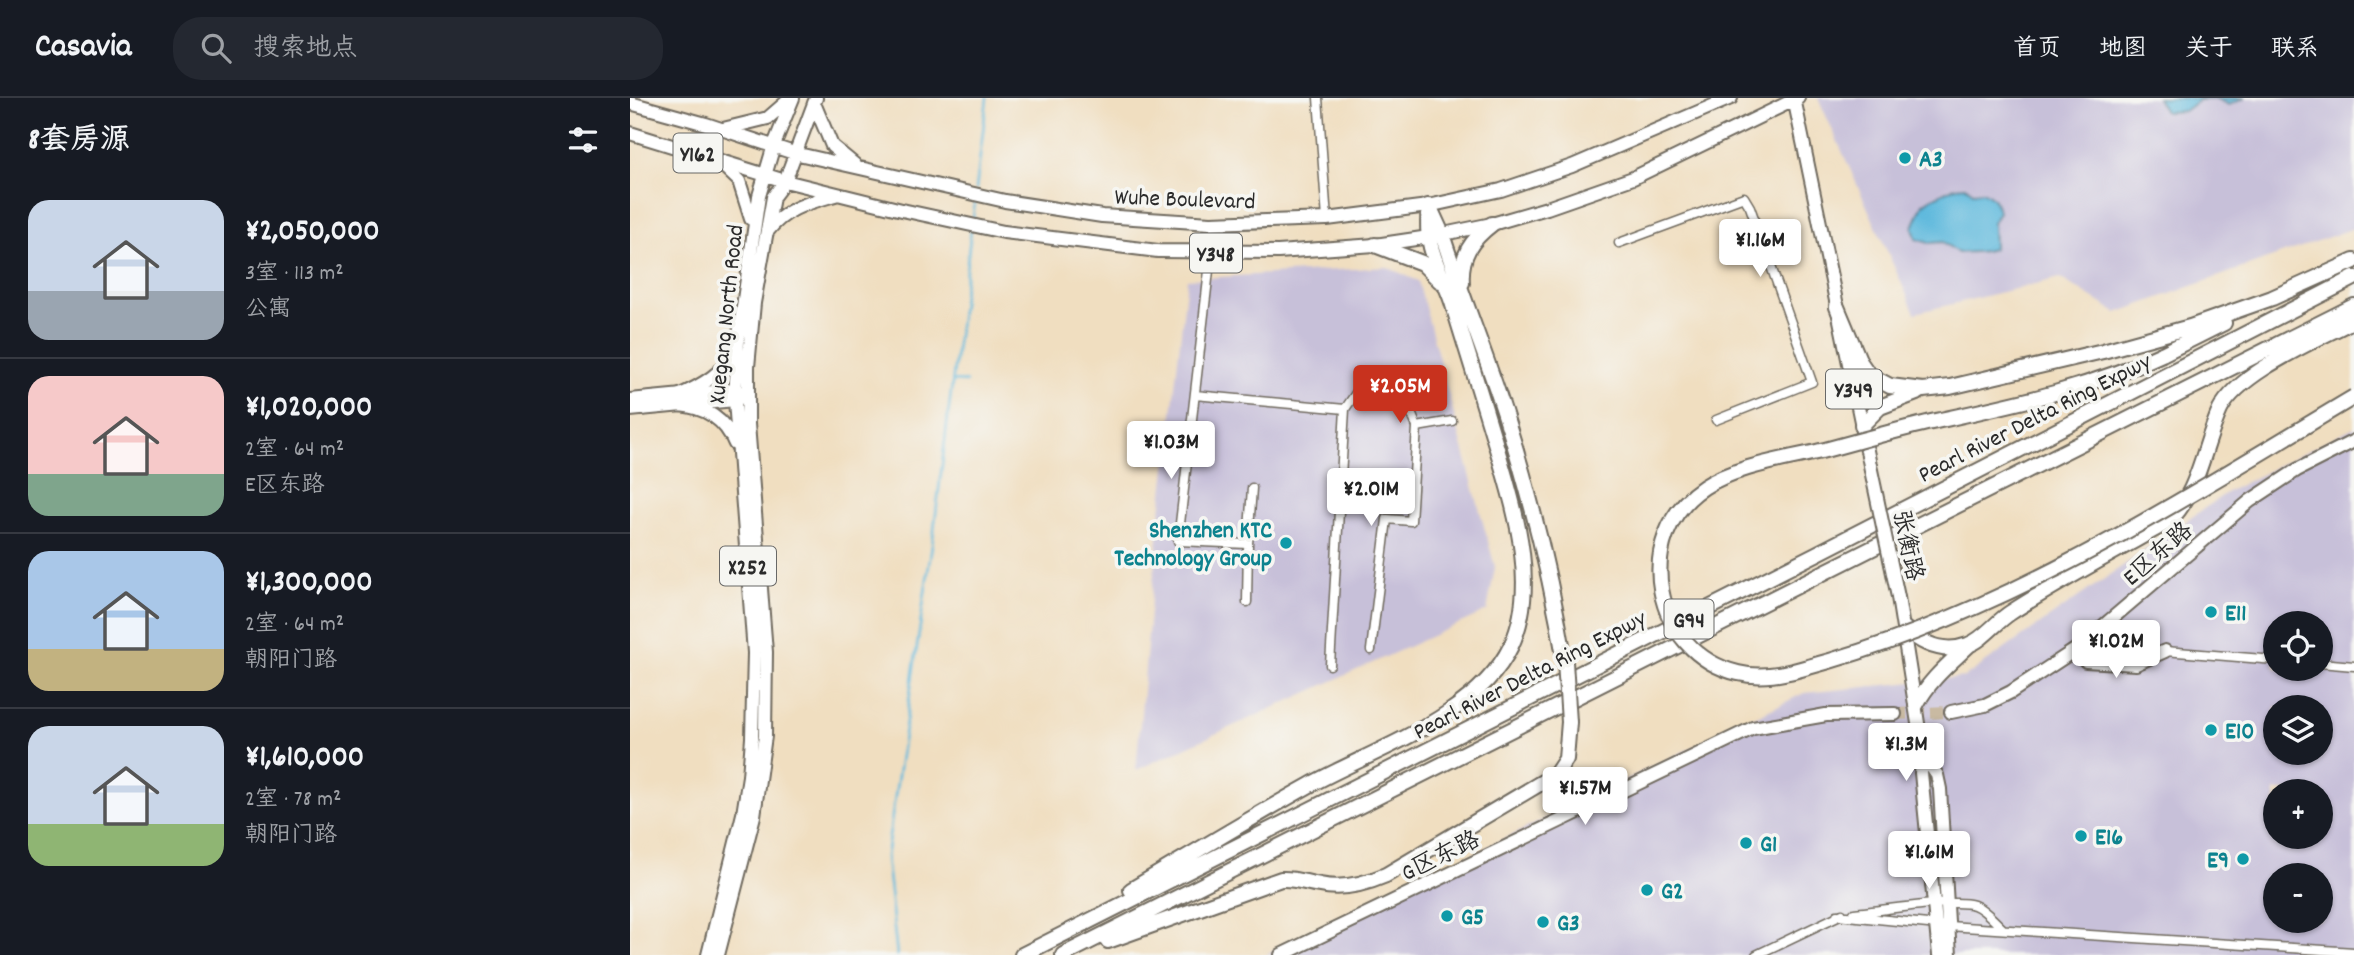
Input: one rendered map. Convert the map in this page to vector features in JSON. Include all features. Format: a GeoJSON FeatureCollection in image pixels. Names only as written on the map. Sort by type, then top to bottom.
{"type":"FeatureCollection","features":[{"type":"Feature","properties":{"kind":"highway"},"geometry":{"type":"LineString","coordinates":[[1070,955],[1273,881],[1289,878],[1319,885],[1346,886],[1372,881],[1556,774],[1566,759],[1569,722],[1565,662],[1550,580],[1511,437],[1456,296],[1428,205]]}},
{"type":"Feature","properties":{"kind":"highway"},"geometry":{"type":"LineString","coordinates":[[1037,947],[1245,821],[1460,705],[1480,688],[1500,665],[1511,645],[1522,607],[1524,573],[1515,522],[1456,296],[1469,245],[1492,224]]}},
{"type":"Feature","properties":{"kind":"highway"},"geometry":{"type":"LineString","coordinates":[[1375,245],[1422,264],[1456,296]]}},
{"type":"Feature","properties":{"kind":"highway"},"geometry":{"type":"LineString","coordinates":[[2354,261],[2272,298],[2162,355],[2085,386],[1923,424],[1722,478],[1690,499],[1675,516],[1667,533],[1658,570],[1666,612],[1686,642],[1715,665],[1756,676],[1803,669],[1880,645],[1958,616],[2101,547],[2354,397]]}},
{"type":"Feature","properties":{"kind":"highway","name":"Pearl River Delta Ring Expwy"},"geometry":{"type":"LineString","coordinates":[[1022,955],[1816,554],[2354,278]]}},
{"type":"Feature","properties":{"kind":"highway"},"geometry":{"type":"LineString","coordinates":[[1837,307],[1860,362],[1869,375],[1890,386],[1923,390],[1950,387],[2142,341],[2272,298]]}},
{"type":"Feature","properties":{"kind":"highway","name":"Pearl River Delta Ring Expwy"},"geometry":{"type":"LineString","coordinates":[[1063,955],[2354,306]]}},
{"type":"Feature","properties":{"kind":"highway"},"geometry":{"type":"LineString","coordinates":[[1916,705],[1924,689],[1935,677],[2007,614],[2168,522],[2182,509],[2221,409],[2229,396],[2265,367],[2354,320]]}},
{"type":"Feature","properties":{"kind":"highway"},"geometry":{"type":"LineString","coordinates":[[1862,425],[1880,407],[1923,390]]}},
{"type":"Feature","properties":{"kind":"highway"},"geometry":{"type":"LineString","coordinates":[[1495,441],[1511,437]]}},
{"type":"Feature","properties":{"kind":"highway"},"geometry":{"type":"LineString","coordinates":[[1904,628],[1918,640],[1931,646],[1948,648],[1969,645]]}},
{"type":"Feature","properties":{"kind":"main road"},"geometry":{"type":"LineString","coordinates":[[723,129],[768,118],[792,98]]}},
{"type":"Feature","properties":{"kind":"main road","name":"Xuegang North Road"},"geometry":{"type":"LineString","coordinates":[[708,955],[743,814],[752,738],[754,653],[738,455],[738,341],[753,229],[765,174],[792,98]]}},
{"type":"Feature","properties":{"kind":"main road","name":"Wuhe Boulevard"},"geometry":{"type":"LineString","coordinates":[[630,103],[723,129],[794,153],[1005,201],[1055,210],[1148,220],[1210,223],[1327,219],[1428,205],[1533,181],[1731,98]]}},
{"type":"Feature","properties":{"kind":"main road","name":"Y348"},"geometry":{"type":"LineString","coordinates":[[765,174],[953,222],[1109,247],[1211,253],[1278,252],[1375,245],[1492,224],[1547,208],[1633,178],[1795,99]]}},
{"type":"Feature","properties":{"kind":"main road","name":"张衡路"},"geometry":{"type":"LineString","coordinates":[[1795,99],[1898,597],[1923,755]]}},
{"type":"Feature","properties":{"kind":"main road"},"geometry":{"type":"LineString","coordinates":[[815,100],[832,146],[858,167]]}},
{"type":"Feature","properties":{"kind":"main road","name":"Xuegang North Road"},"geometry":{"type":"LineString","coordinates":[[718,955],[754,816],[765,736],[766,652],[739,395],[773,197],[785,181],[815,100]]}},
{"type":"Feature","properties":{"kind":"main road","name":"Y162"},"geometry":{"type":"LineString","coordinates":[[630,133],[765,174]]}},
{"type":"Feature","properties":{"kind":"main road"},"geometry":{"type":"LineString","coordinates":[[715,158],[739,181],[753,229]]}},
{"type":"Feature","properties":{"kind":"main road"},"geometry":{"type":"LineString","coordinates":[[765,235],[775,222],[797,206],[838,194]]}},
{"type":"Feature","properties":{"kind":"main road"},"geometry":{"type":"LineString","coordinates":[[630,410],[678,400],[716,374],[733,354],[738,341]]}},
{"type":"Feature","properties":{"kind":"main road"},"geometry":{"type":"LineString","coordinates":[[630,400],[678,400],[739,395]]}},
{"type":"Feature","properties":{"kind":"main road"},"geometry":{"type":"LineString","coordinates":[[678,400],[714,416],[732,438],[738,455]]}},
{"type":"Feature","properties":{"kind":"main road","name":"E区东路"},"geometry":{"type":"LineString","coordinates":[[1951,712],[1985,705],[2011,692],[2075,650],[2250,500],[2297,470],[2354,440]]}},
{"type":"Feature","properties":{"kind":"main road"},"geometry":{"type":"LineString","coordinates":[[2075,650],[2086,661],[2136,664],[2165,651]]}},
{"type":"Feature","properties":{"kind":"main road","name":"G区东路"},"geometry":{"type":"LineString","coordinates":[[1281,955],[1753,728],[1826,715],[1895,714]]}},
{"type":"Feature","properties":{"kind":"main road"},"geometry":{"type":"LineString","coordinates":[[1923,755],[1937,775],[1940,789],[1948,903],[1942,925],[1939,955]]}},
{"type":"Feature","properties":{"kind":"main road"},"geometry":{"type":"LineString","coordinates":[[1923,755],[1921,773],[1934,905],[1950,955]]}},
{"type":"Feature","properties":{"kind":"street"},"geometry":{"type":"LineString","coordinates":[[1318,98],[1327,219]]}},
{"type":"Feature","properties":{"kind":"street"},"geometry":{"type":"LineString","coordinates":[[1619,243],[1744,197],[1750,207],[1812,382],[1716,420]]}},
{"type":"Feature","properties":{"kind":"street"},"geometry":{"type":"LineString","coordinates":[[1211,253],[1178,541],[1248,544]]}},
{"type":"Feature","properties":{"kind":"street"},"geometry":{"type":"LineString","coordinates":[[1330,665],[1345,409],[1358,390],[1404,393],[1417,427],[1411,521],[1387,520],[1371,650]]}},
{"type":"Feature","properties":{"kind":"street"},"geometry":{"type":"LineString","coordinates":[[1195,395],[1345,409]]}},
{"type":"Feature","properties":{"kind":"street"},"geometry":{"type":"LineString","coordinates":[[1417,427],[1452,421]]}},
{"type":"Feature","properties":{"kind":"street"},"geometry":{"type":"LineString","coordinates":[[1247,603],[1252,488]]}},
{"type":"Feature","properties":{"kind":"street"},"geometry":{"type":"LineString","coordinates":[[2165,651],[2263,659]]}},
{"type":"Feature","properties":{"kind":"street"},"geometry":{"type":"LineString","coordinates":[[2333,664],[2354,666]]}},
{"type":"Feature","properties":{"kind":"street"},"geometry":{"type":"LineString","coordinates":[[1756,955],[1837,915],[1948,903],[1976,906],[2003,929]]}},
{"type":"Feature","properties":{"kind":"street"},"geometry":{"type":"LineString","coordinates":[[1837,915],[1942,925],[2354,953]]}},
{"type":"Feature","properties":{"kind":"shaded area"},"geometry":{"type":"Polygon","coordinates":[[[1818,98],[2354,98],[2354,228],[2117,313],[2060,278],[1915,313],[1818,98]]]}},
{"type":"Feature","properties":{"kind":"shaded area"},"geometry":{"type":"Polygon","coordinates":[[[1387,267],[1418,281],[1495,567],[1487,611],[1136,770],[1151,601],[1187,279],[1387,267]]]}},
{"type":"Feature","properties":{"kind":"shaded area"},"geometry":{"type":"Polygon","coordinates":[[[2354,427],[2354,955],[1266,955],[1804,693],[1965,677],[2229,491],[2354,427]]]}},
{"type":"Feature","properties":{"kind":"water"},"geometry":{"type":"Polygon","coordinates":[[[2157,98],[2245,98],[2229,105],[2217,99],[2199,100],[2184,111],[2165,112],[2157,98]]]}},
{"type":"Feature","properties":{"kind":"water"},"geometry":{"type":"Polygon","coordinates":[[[1965,186],[1973,192],[1983,191],[1993,198],[1999,212],[1993,223],[1994,248],[1981,252],[1958,253],[1943,242],[1929,243],[1916,239],[1913,227],[1923,204],[1955,187],[1965,186]]]}},
{"type":"Feature","properties":{"kind":"waterway"},"geometry":{"type":"LineString","coordinates":[[976,189],[987,98]]}},
{"type":"Feature","properties":{"kind":"waterway"},"geometry":{"type":"LineString","coordinates":[[973,220],[975,199]]}},
{"type":"Feature","properties":{"kind":"waterway"},"geometry":{"type":"LineString","coordinates":[[897,955],[886,857],[933,538],[971,230]]}},
{"type":"Feature","properties":{"kind":"waterway"},"geometry":{"type":"LineString","coordinates":[[953,381],[966,382]]}},
{"type":"Feature","properties":{"kind":"tunnel"},"geometry":{"type":"LineString","coordinates":[[1895,714],[1951,712]]}},
{"type":"Feature","properties":{"kind":"place","name":"A3"},"geometry":{"type":"Point","coordinates":[1905,158]}},
{"type":"Feature","properties":{"kind":"place","name":"Shenzhen KTC Technology Group"},"geometry":{"type":"Point","coordinates":[1286,543]}},
{"type":"Feature","properties":{"kind":"place","name":"E11"},"geometry":{"type":"Point","coordinates":[2211,612]}},
{"type":"Feature","properties":{"kind":"place","name":"E10"},"geometry":{"type":"Point","coordinates":[2211,730]}},
{"type":"Feature","properties":{"kind":"place","name":"E16"},"geometry":{"type":"Point","coordinates":[2081,836]}},
{"type":"Feature","properties":{"kind":"place","name":"G1"},"geometry":{"type":"Point","coordinates":[1746,843]}},
{"type":"Feature","properties":{"kind":"place","name":"E9"},"geometry":{"type":"Point","coordinates":[2243,859]}},
{"type":"Feature","properties":{"kind":"place","name":"G2"},"geometry":{"type":"Point","coordinates":[1647,890]}},
{"type":"Feature","properties":{"kind":"place","name":"G5"},"geometry":{"type":"Point","coordinates":[1447,916]}},
{"type":"Feature","properties":{"kind":"place","name":"G3"},"geometry":{"type":"Point","coordinates":[1543,922]}}]}
